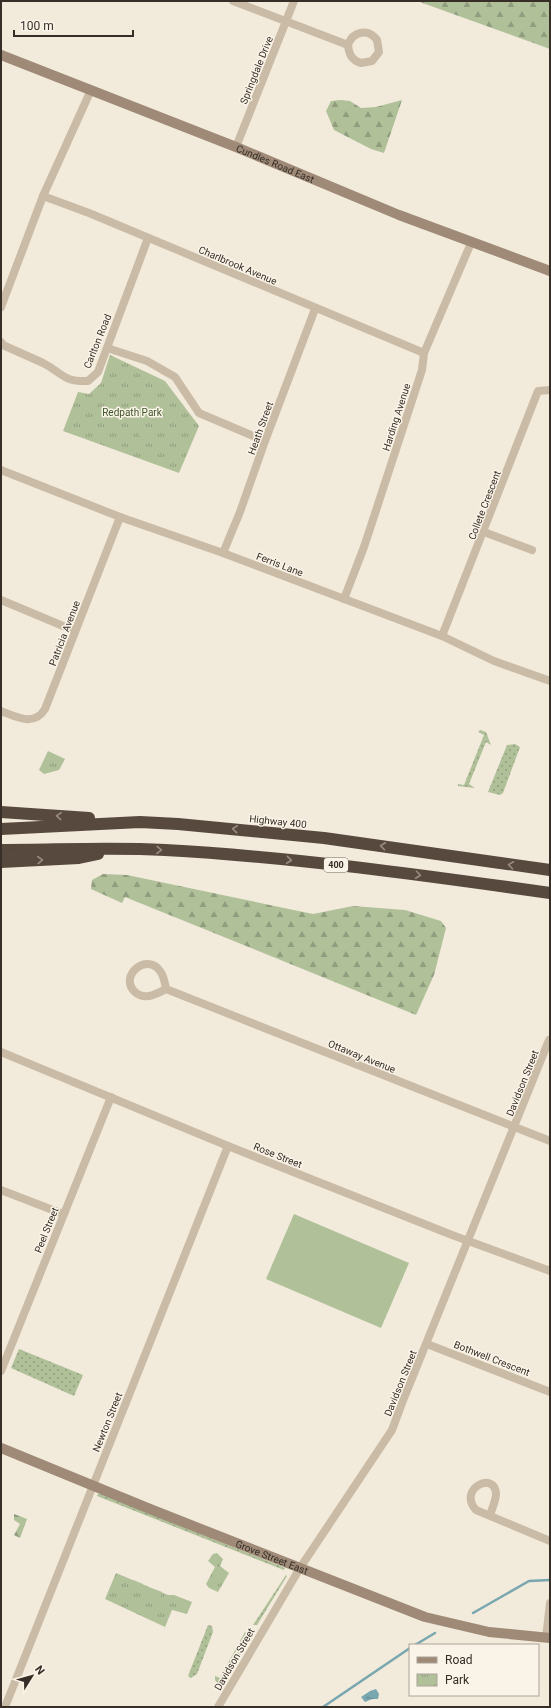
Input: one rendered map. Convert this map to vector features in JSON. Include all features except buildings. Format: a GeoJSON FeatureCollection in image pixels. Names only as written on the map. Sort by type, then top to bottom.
{"type":"FeatureCollection","features":[{"type":"Feature","properties":{"kind":"highway"},"geometry":{"type":"LineString","coordinates":[[1,812],[140,822]]}},
{"type":"Feature","properties":{"kind":"highway","name":"Highway 400"},"geometry":{"type":"LineString","coordinates":[[1,829],[140,822],[178,824],[324,838],[550,870]]}},
{"type":"Feature","properties":{"kind":"highway"},"geometry":{"type":"LineString","coordinates":[[1,862],[79,858],[120,849]]}},
{"type":"Feature","properties":{"kind":"highway","name":"400"},"geometry":{"type":"LineString","coordinates":[[1,850],[120,849],[248,856],[320,863],[550,892]]}},
{"type":"Feature","properties":{"kind":"main road","name":"Cundles Road East"},"geometry":{"type":"LineString","coordinates":[[1,55],[236,147],[399,215],[471,243],[550,271]]}},
{"type":"Feature","properties":{"kind":"main road","name":"Grove Street East"},"geometry":{"type":"LineString","coordinates":[[1,1448],[93,1486],[425,1617],[489,1632],[548,1638]]}},
{"type":"Feature","properties":{"kind":"street"},"geometry":{"type":"LineString","coordinates":[[233,1],[348,45]]}},
{"type":"Feature","properties":{"kind":"street","name":"Springdale Drive"},"geometry":{"type":"LineString","coordinates":[[236,147],[294,1]]}},
{"type":"Feature","properties":{"kind":"street"},"geometry":{"type":"LineString","coordinates":[[1,307],[43,196],[91,90]]}},
{"type":"Feature","properties":{"kind":"street","name":"Charlbrook Avenue"},"geometry":{"type":"LineString","coordinates":[[43,196],[424,353]]}},
{"type":"Feature","properties":{"kind":"street","name":"Carlton Road"},"geometry":{"type":"LineString","coordinates":[[1,342],[3,345],[45,364],[61,376],[76,382],[88,381],[98,372],[148,238]]}},
{"type":"Feature","properties":{"kind":"street","name":"Harding Avenue"},"geometry":{"type":"LineString","coordinates":[[344,599],[364,547],[422,370],[424,353],[471,243]]}},
{"type":"Feature","properties":{"kind":"street","name":"Heath Street"},"geometry":{"type":"LineString","coordinates":[[223,553],[240,512],[265,441],[316,309]]}},
{"type":"Feature","properties":{"kind":"street"},"geometry":{"type":"LineString","coordinates":[[106,348],[147,361],[175,377],[198,413],[265,441]]}},
{"type":"Feature","properties":{"kind":"street","name":"Collete Crescent"},"geometry":{"type":"LineString","coordinates":[[442,636],[538,391],[550,390]]}},
{"type":"Feature","properties":{"kind":"street","name":"Ferris Lane"},"geometry":{"type":"LineString","coordinates":[[1,470],[120,517],[223,553],[442,636],[494,660],[550,681]]}},
{"type":"Feature","properties":{"kind":"street","name":"Patricia Avenue"},"geometry":{"type":"LineString","coordinates":[[1,711],[27,720],[38,717],[42,713],[120,517]]}},
{"type":"Feature","properties":{"kind":"street"},"geometry":{"type":"LineString","coordinates":[[484,532],[532,550]]}},
{"type":"Feature","properties":{"kind":"street"},"geometry":{"type":"LineString","coordinates":[[1,600],[75,631]]}},
{"type":"Feature","properties":{"kind":"street"},"geometry":{"type":"LineString","coordinates":[[143,964],[156,966],[163,978],[166,989],[152,996],[145,997],[138,995],[133,990],[130,983],[132,972],[137,966],[143,964]]}},
{"type":"Feature","properties":{"kind":"street","name":"Ottaway Avenue"},"geometry":{"type":"LineString","coordinates":[[166,989],[550,1141]]}},
{"type":"Feature","properties":{"kind":"street","name":"Davidson Street"},"geometry":{"type":"LineString","coordinates":[[218,1707],[300,1568],[392,1430],[550,1040]]}},
{"type":"Feature","properties":{"kind":"street","name":"Rose Street"},"geometry":{"type":"LineString","coordinates":[[1,1052],[228,1146],[550,1271]]}},
{"type":"Feature","properties":{"kind":"street","name":"Peel Street"},"geometry":{"type":"LineString","coordinates":[[1,1371],[111,1097]]}},
{"type":"Feature","properties":{"kind":"street","name":"Newton Street"},"geometry":{"type":"LineString","coordinates":[[5,1707],[228,1146]]}},
{"type":"Feature","properties":{"kind":"street"},"geometry":{"type":"LineString","coordinates":[[1,1190],[63,1214]]}},
{"type":"Feature","properties":{"kind":"street","name":"Bothwell Crescent"},"geometry":{"type":"LineString","coordinates":[[427,1344],[550,1392]]}},
{"type":"Feature","properties":{"kind":"street"},"geometry":{"type":"LineString","coordinates":[[490,1515],[550,1542]]}},
{"type":"Feature","properties":{"kind":"street"},"geometry":{"type":"LineString","coordinates":[[548,1638],[550,1604]]}},
{"type":"Feature","properties":{"kind":"green space"},"geometry":{"type":"Polygon","coordinates":[[[417,1],[550,1],[550,49],[417,1]]]}},
{"type":"Feature","properties":{"kind":"green space"},"geometry":{"type":"Polygon","coordinates":[[[402,100],[384,153],[371,149],[334,130],[326,111],[331,101],[350,101],[361,108],[376,107],[402,100]]]}},
{"type":"Feature","properties":{"kind":"green space","name":"Redpath Park"},"geometry":{"type":"Polygon","coordinates":[[[110,355],[165,381],[199,426],[179,473],[63,431],[78,392],[89,394],[101,383],[110,355]]]}},
{"type":"Feature","properties":{"kind":"green space"},"geometry":{"type":"Polygon","coordinates":[[[157,396],[164,408],[136,423],[129,411],[157,396]]]}},
{"type":"Feature","properties":{"kind":"green space"},"geometry":{"type":"Polygon","coordinates":[[[168,416],[172,422],[158,430],[154,424],[168,416]]]}},
{"type":"Feature","properties":{"kind":"green space"},"geometry":{"type":"Polygon","coordinates":[[[142,424],[150,438],[143,442],[135,428],[142,424]]]}},
{"type":"Feature","properties":{"kind":"green space"},"geometry":{"type":"Polygon","coordinates":[[[480,730],[486,732],[491,745],[486,742],[469,784],[475,788],[458,786],[458,784],[464,785],[484,735],[478,732],[480,730]]]}},
{"type":"Feature","properties":{"kind":"green space"},"geometry":{"type":"Polygon","coordinates":[[[515,744],[520,747],[503,793],[500,795],[488,792],[507,745],[515,744]]]}},
{"type":"Feature","properties":{"kind":"green space"},"geometry":{"type":"Polygon","coordinates":[[[48,751],[65,759],[59,770],[44,774],[39,770],[48,751]]]}},
{"type":"Feature","properties":{"kind":"green space"},"geometry":{"type":"Polygon","coordinates":[[[103,874],[127,875],[313,914],[353,906],[405,910],[441,921],[446,928],[434,975],[416,1015],[125,897],[122,903],[91,889],[92,880],[103,874]]]}},
{"type":"Feature","properties":{"kind":"green space"},"geometry":{"type":"Polygon","coordinates":[[[294,1214],[409,1263],[381,1328],[266,1279],[294,1214]]]}},
{"type":"Feature","properties":{"kind":"green space"},"geometry":{"type":"Polygon","coordinates":[[[19,1349],[83,1375],[74,1396],[11,1368],[19,1349]]]}},
{"type":"Feature","properties":{"kind":"green space"},"geometry":{"type":"Polygon","coordinates":[[[98,1494],[285,1568],[284,1570],[97,1496],[98,1494]]]}},
{"type":"Feature","properties":{"kind":"green space"},"geometry":{"type":"Polygon","coordinates":[[[14,1514],[27,1519],[20,1538],[14,1535],[20,1524],[14,1520],[14,1514]]]}},
{"type":"Feature","properties":{"kind":"green space"},"geometry":{"type":"Polygon","coordinates":[[[217,1553],[223,1559],[220,1566],[229,1573],[218,1592],[209,1588],[206,1584],[215,1567],[208,1561],[213,1554],[217,1553]]]}},
{"type":"Feature","properties":{"kind":"green space"},"geometry":{"type":"Polygon","coordinates":[[[116,1573],[168,1595],[174,1595],[192,1602],[187,1614],[172,1610],[165,1627],[105,1599],[116,1573]]]}},
{"type":"Feature","properties":{"kind":"green space"},"geometry":{"type":"Polygon","coordinates":[[[286,1575],[287,1576],[257,1625],[253,1625],[286,1575]]]}},
{"type":"Feature","properties":{"kind":"green space"},"geometry":{"type":"Polygon","coordinates":[[[133,1580],[143,1584],[139,1592],[130,1587],[133,1580]]]}},
{"type":"Feature","properties":{"kind":"green space"},"geometry":{"type":"Polygon","coordinates":[[[151,1588],[162,1592],[159,1600],[148,1595],[151,1588]]]}},
{"type":"Feature","properties":{"kind":"green space"},"geometry":{"type":"Polygon","coordinates":[[[208,1625],[212,1626],[213,1632],[197,1674],[191,1678],[188,1676],[208,1625]]]}},
{"type":"Feature","properties":{"kind":"green space"},"geometry":{"type":"Polygon","coordinates":[[[245,1632],[246,1633],[218,1684],[215,1680],[215,1676],[220,1678],[245,1632]]]}},
{"type":"Feature","properties":{"kind":"green space"},"geometry":{"type":"Polygon","coordinates":[[[248,1634],[250,1637],[224,1684],[220,1685],[248,1634]]]}},
{"type":"Feature","properties":{"kind":"water"},"geometry":{"type":"Polygon","coordinates":[[[376,1689],[379,1694],[378,1699],[372,1699],[365,1702],[361,1697],[376,1689]]]}},
{"type":"Feature","properties":{"kind":"waterway"},"geometry":{"type":"LineString","coordinates":[[473,1613],[529,1581],[550,1580]]}},
{"type":"Feature","properties":{"kind":"waterway"},"geometry":{"type":"LineString","coordinates":[[417,1644],[435,1633]]}},
{"type":"Feature","properties":{"kind":"waterway"},"geometry":{"type":"LineString","coordinates":[[323,1707],[409,1649]]}}]}
